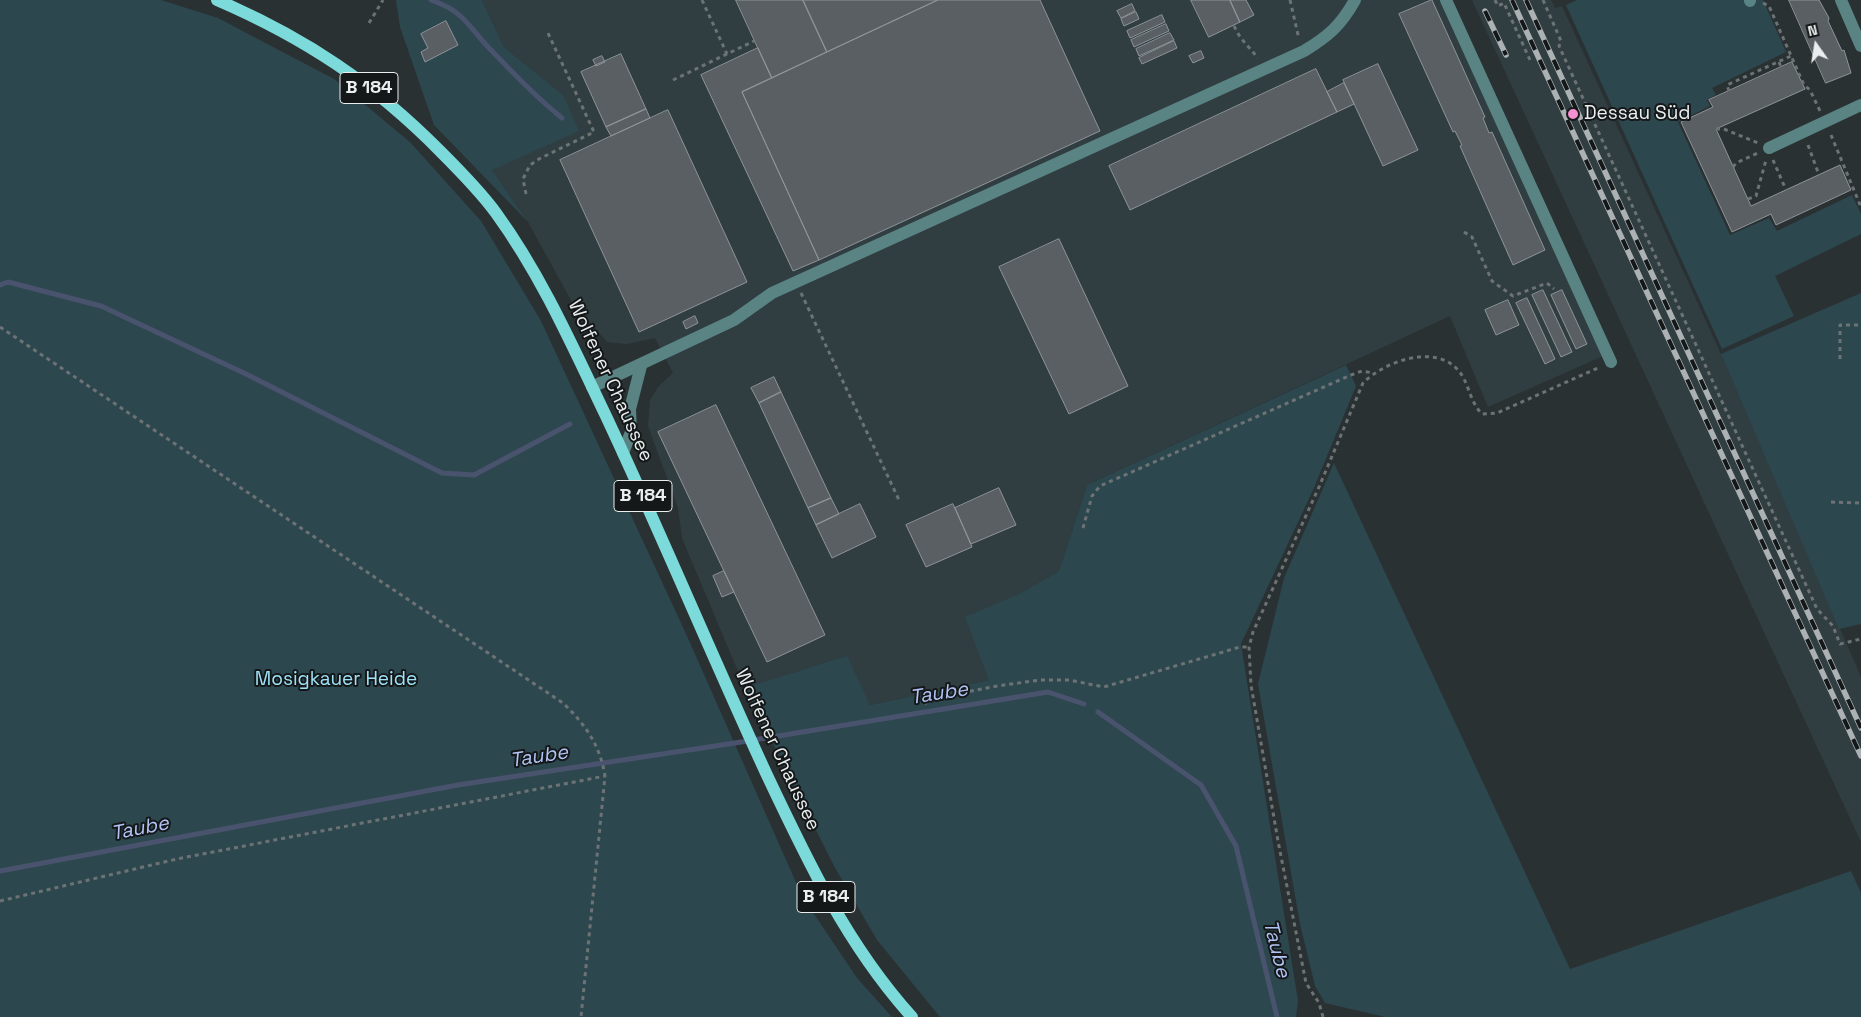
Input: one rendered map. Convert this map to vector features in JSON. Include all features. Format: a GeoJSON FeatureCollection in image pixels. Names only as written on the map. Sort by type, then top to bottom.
{"type":"FeatureCollection","features":[{"type":"Feature","properties":{"kind":"main road","name":"Wolfener Chaussee"},"geometry":{"type":"LineString","coordinates":[[217,0],[291,36],[338,63],[415,125],[495,211],[523,252],[555,308],[623,453],[741,719],[831,905],[865,960],[912,1017]]}},
{"type":"Feature","properties":{"kind":"street"},"geometry":{"type":"LineString","coordinates":[[592,387],[642,366],[734,320],[772,293],[1304,51],[1332,32],[1343,21],[1355,0]]}},
{"type":"Feature","properties":{"kind":"street"},"geometry":{"type":"LineString","coordinates":[[1446,0],[1611,362]]}},
{"type":"Feature","properties":{"kind":"street"},"geometry":{"type":"LineString","coordinates":[[1841,0],[1861,46]]}},
{"type":"Feature","properties":{"kind":"street"},"geometry":{"type":"LineString","coordinates":[[1769,148],[1861,105]]}},
{"type":"Feature","properties":{"kind":"street"},"geometry":{"type":"LineString","coordinates":[[623,453],[631,432],[630,409],[642,366]]}},
{"type":"Feature","properties":{"kind":"path"},"geometry":{"type":"LineString","coordinates":[[369,23],[383,0]]}},
{"type":"Feature","properties":{"kind":"path"},"geometry":{"type":"LineString","coordinates":[[702,0],[727,54]]}},
{"type":"Feature","properties":{"kind":"path"},"geometry":{"type":"LineString","coordinates":[[1290,0],[1300,43],[1304,51]]}},
{"type":"Feature","properties":{"kind":"path"},"geometry":{"type":"LineString","coordinates":[[1495,0],[1498,6],[1504,3],[1530,60]]}},
{"type":"Feature","properties":{"kind":"path"},"geometry":{"type":"LineString","coordinates":[[1543,0],[1561,41],[1559,46],[1817,609],[1833,626],[1840,644],[1861,639]]}},
{"type":"Feature","properties":{"kind":"path"},"geometry":{"type":"LineString","coordinates":[[1753,0],[1769,6],[1804,85],[1810,90],[1842,158],[1841,164],[1861,207]]}},
{"type":"Feature","properties":{"kind":"path"},"geometry":{"type":"LineString","coordinates":[[1234,26],[1240,37],[1256,55],[1264,70]]}},
{"type":"Feature","properties":{"kind":"path"},"geometry":{"type":"LineString","coordinates":[[526,194],[523,179],[530,165],[594,132],[547,30]]}},
{"type":"Feature","properties":{"kind":"path"},"geometry":{"type":"LineString","coordinates":[[672,80],[754,41]]}},
{"type":"Feature","properties":{"kind":"path"},"geometry":{"type":"LineString","coordinates":[[1729,91],[1727,86],[1791,56]]}},
{"type":"Feature","properties":{"kind":"path"},"geometry":{"type":"LineString","coordinates":[[1779,62],[1781,67]]}},
{"type":"Feature","properties":{"kind":"path"},"geometry":{"type":"LineString","coordinates":[[1716,129],[1724,129],[1769,148],[1778,176],[1786,190]]}},
{"type":"Feature","properties":{"kind":"path"},"geometry":{"type":"LineString","coordinates":[[1803,132],[1819,175]]}},
{"type":"Feature","properties":{"kind":"path"},"geometry":{"type":"LineString","coordinates":[[1733,167],[1736,163],[1769,148]]}},
{"type":"Feature","properties":{"kind":"path"},"geometry":{"type":"LineString","coordinates":[[1748,199],[1756,196],[1769,148]]}},
{"type":"Feature","properties":{"kind":"path"},"geometry":{"type":"LineString","coordinates":[[1464,232],[1472,238],[1492,281],[1497,286],[1513,296],[1547,283],[1554,289]]}},
{"type":"Feature","properties":{"kind":"path"},"geometry":{"type":"LineString","coordinates":[[797,283],[900,502]]}},
{"type":"Feature","properties":{"kind":"path"},"geometry":{"type":"LineString","coordinates":[[1840,359],[1840,325],[1861,325]]}},
{"type":"Feature","properties":{"kind":"path"},"geometry":{"type":"LineString","coordinates":[[0,327],[563,703],[581,720],[596,743],[605,776],[581,1017]]}},
{"type":"Feature","properties":{"kind":"path"},"geometry":{"type":"LineString","coordinates":[[1323,1017],[1319,1003],[1306,983],[1284,870],[1251,685],[1249,646],[1253,632],[1363,383],[1373,373],[1416,357],[1430,356],[1446,361],[1459,370],[1475,407],[1482,414],[1496,413],[1611,362]]}},
{"type":"Feature","properties":{"kind":"path"},"geometry":{"type":"LineString","coordinates":[[1083,528],[1092,496],[1100,486],[1351,375],[1362,371],[1373,373]]}},
{"type":"Feature","properties":{"kind":"path"},"geometry":{"type":"LineString","coordinates":[[1831,502],[1861,503]]}},
{"type":"Feature","properties":{"kind":"path"},"geometry":{"type":"LineString","coordinates":[[925,704],[930,700],[997,686],[1040,680],[1069,680],[1104,687],[1249,646]]}},
{"type":"Feature","properties":{"kind":"path"},"geometry":{"type":"LineString","coordinates":[[0,901],[177,859],[605,776]]}},
{"type":"Feature","properties":{"kind":"shaded area"},"geometry":{"type":"Polygon","coordinates":[[[482,0],[1440,0],[1603,356],[1488,407],[1450,316],[1087,485],[1059,571],[1019,594],[989,680],[870,705],[772,681],[745,688],[682,538],[678,508],[648,426],[650,400],[658,387],[673,373],[655,338],[627,344],[607,342],[572,302],[528,222],[492,170],[563,95],[504,47],[482,0]]]}},
{"type":"Feature","properties":{"kind":"shaded area"},"geometry":{"type":"Polygon","coordinates":[[[1472,0],[1551,0],[1555,8],[1562,6],[1721,354],[1861,677],[1861,842],[1472,0]]]}},
{"type":"Feature","properties":{"kind":"green space","name":"Mosigkauer Heide"},"geometry":{"type":"Polygon","coordinates":[[[0,0],[161,0],[218,18],[334,79],[410,142],[481,221],[541,321],[687,636],[802,896],[857,978],[892,1017],[0,1017],[0,0]]]}},
{"type":"Feature","properties":{"kind":"green space"},"geometry":{"type":"Polygon","coordinates":[[[396,0],[482,0],[504,47],[563,95],[579,131],[492,170],[528,222],[434,125],[400,27],[396,0]]]}},
{"type":"Feature","properties":{"kind":"green space"},"geometry":{"type":"Polygon","coordinates":[[[1577,0],[1763,0],[1786,52],[1712,88],[1716,95],[1707,100],[1710,106],[1678,122],[1730,235],[1769,218],[1777,231],[1852,195],[1861,214],[1861,234],[1775,276],[1794,316],[1722,349],[1566,5],[1577,0]]]}},
{"type":"Feature","properties":{"kind":"green space"},"geometry":{"type":"Polygon","coordinates":[[[1861,293],[1861,624],[1839,629],[1721,354],[1861,293]]]}},
{"type":"Feature","properties":{"kind":"green space"},"geometry":{"type":"Polygon","coordinates":[[[1346,365],[1356,386],[1313,490],[1241,644],[1298,1001],[1296,1017],[940,1017],[877,940],[834,866],[745,688],[847,656],[870,705],[989,680],[965,617],[1019,594],[1059,571],[1087,485],[1346,365]]]}},
{"type":"Feature","properties":{"kind":"green space"},"geometry":{"type":"Polygon","coordinates":[[[1334,463],[1570,969],[1851,871],[1861,893],[1861,1017],[1385,1017],[1325,1003],[1315,986],[1300,924],[1258,684],[1284,578],[1334,463]]]}},
{"type":"Feature","properties":{"kind":"building"},"geometry":{"type":"Polygon","coordinates":[[[736,0],[803,0],[827,52],[772,78],[736,0]]]}},
{"type":"Feature","properties":{"kind":"building"},"geometry":{"type":"Polygon","coordinates":[[[803,0],[938,0],[827,52],[803,0]]]}},
{"type":"Feature","properties":{"kind":"building"},"geometry":{"type":"Polygon","coordinates":[[[938,0],[1040,0],[1100,131],[819,260],[742,92],[938,0]]]}},
{"type":"Feature","properties":{"kind":"building"},"geometry":{"type":"Polygon","coordinates":[[[1191,0],[1230,0],[1240,22],[1209,37],[1191,0]]]}},
{"type":"Feature","properties":{"kind":"building"},"geometry":{"type":"Polygon","coordinates":[[[1230,0],[1246,0],[1254,15],[1240,22],[1230,0]]]}},
{"type":"Feature","properties":{"kind":"building"},"geometry":{"type":"Polygon","coordinates":[[[1432,0],[1485,117],[1483,118],[1489,133],[1492,132],[1545,250],[1513,265],[1460,146],[1462,145],[1455,131],[1453,132],[1399,14],[1432,0]]]}},
{"type":"Feature","properties":{"kind":"building"},"geometry":{"type":"Polygon","coordinates":[[[1789,0],[1819,0],[1829,18],[1828,21],[1842,51],[1844,50],[1851,73],[1826,83],[1789,0]]]}},
{"type":"Feature","properties":{"kind":"building"},"geometry":{"type":"Polygon","coordinates":[[[1132,4],[1135,11],[1121,18],[1117,11],[1132,4]]]}},
{"type":"Feature","properties":{"kind":"building"},"geometry":{"type":"Polygon","coordinates":[[[1136,12],[1139,19],[1124,26],[1121,19],[1136,12]]]}},
{"type":"Feature","properties":{"kind":"building"},"geometry":{"type":"Polygon","coordinates":[[[1162,15],[1165,22],[1130,38],[1127,31],[1162,15]]]}},
{"type":"Feature","properties":{"kind":"building"},"geometry":{"type":"Polygon","coordinates":[[[446,21],[458,45],[425,62],[421,52],[428,48],[421,34],[446,21]]]}},
{"type":"Feature","properties":{"kind":"building"},"geometry":{"type":"Polygon","coordinates":[[[1166,24],[1169,31],[1134,47],[1131,40],[1166,24]]]}},
{"type":"Feature","properties":{"kind":"building"},"geometry":{"type":"Polygon","coordinates":[[[1170,33],[1174,40],[1139,56],[1136,49],[1170,33]]]}},
{"type":"Feature","properties":{"kind":"building"},"geometry":{"type":"Polygon","coordinates":[[[1174,41],[1177,48],[1142,64],[1139,58],[1174,41]]]}},
{"type":"Feature","properties":{"kind":"building"},"geometry":{"type":"Polygon","coordinates":[[[758,48],[772,78],[742,92],[819,260],[793,271],[701,75],[758,48]]]}},
{"type":"Feature","properties":{"kind":"building"},"geometry":{"type":"Polygon","coordinates":[[[1201,51],[1204,58],[1193,63],[1189,56],[1201,51]]]}},
{"type":"Feature","properties":{"kind":"building"},"geometry":{"type":"Polygon","coordinates":[[[621,54],[646,109],[606,127],[581,72],[621,54]]]}},
{"type":"Feature","properties":{"kind":"building"},"geometry":{"type":"Polygon","coordinates":[[[602,56],[605,62],[596,66],[593,60],[602,56]]]}},
{"type":"Feature","properties":{"kind":"building"},"geometry":{"type":"Polygon","coordinates":[[[1792,62],[1805,89],[1716,129],[1751,206],[1840,165],[1851,190],[1776,225],[1771,214],[1732,232],[1681,122],[1713,107],[1709,100],[1792,62]]]}},
{"type":"Feature","properties":{"kind":"building"},"geometry":{"type":"Polygon","coordinates":[[[1378,64],[1418,150],[1383,166],[1343,80],[1378,64]]]}},
{"type":"Feature","properties":{"kind":"building"},"geometry":{"type":"Polygon","coordinates":[[[1316,69],[1337,112],[1130,210],[1109,166],[1316,69]]]}},
{"type":"Feature","properties":{"kind":"building"},"geometry":{"type":"Polygon","coordinates":[[[1344,83],[1354,104],[1337,112],[1327,92],[1344,83]]]}},
{"type":"Feature","properties":{"kind":"building"},"geometry":{"type":"Polygon","coordinates":[[[646,109],[650,118],[611,136],[606,127],[646,109]]]}},
{"type":"Feature","properties":{"kind":"building"},"geometry":{"type":"Polygon","coordinates":[[[668,110],[747,282],[639,332],[560,160],[668,110]]]}},
{"type":"Feature","properties":{"kind":"building"},"geometry":{"type":"Polygon","coordinates":[[[1059,239],[1128,386],[1069,414],[999,267],[1059,239]]]}},
{"type":"Feature","properties":{"kind":"building"},"geometry":{"type":"Polygon","coordinates":[[[1543,290],[1572,352],[1561,357],[1532,295],[1543,290]]]}},
{"type":"Feature","properties":{"kind":"building"},"geometry":{"type":"Polygon","coordinates":[[[1562,290],[1587,344],[1576,349],[1551,295],[1562,290]]]}},
{"type":"Feature","properties":{"kind":"building"},"geometry":{"type":"Polygon","coordinates":[[[1527,298],[1555,359],[1545,364],[1516,303],[1527,298]]]}},
{"type":"Feature","properties":{"kind":"building"},"geometry":{"type":"Polygon","coordinates":[[[1508,300],[1519,325],[1496,335],[1485,310],[1508,300]]]}},
{"type":"Feature","properties":{"kind":"building"},"geometry":{"type":"Polygon","coordinates":[[[695,316],[698,323],[686,329],[683,322],[695,316]]]}},
{"type":"Feature","properties":{"kind":"building"},"geometry":{"type":"Polygon","coordinates":[[[774,377],[781,392],[759,403],[751,388],[774,377]]]}},
{"type":"Feature","properties":{"kind":"building"},"geometry":{"type":"Polygon","coordinates":[[[781,392],[831,498],[808,508],[759,403],[781,392]]]}},
{"type":"Feature","properties":{"kind":"building"},"geometry":{"type":"Polygon","coordinates":[[[716,405],[825,635],[767,662],[658,432],[716,405]]]}},
{"type":"Feature","properties":{"kind":"building"},"geometry":{"type":"Polygon","coordinates":[[[999,488],[1016,525],[971,544],[955,508],[999,488]]]}},
{"type":"Feature","properties":{"kind":"building"},"geometry":{"type":"Polygon","coordinates":[[[831,498],[839,514],[816,525],[808,508],[831,498]]]}},
{"type":"Feature","properties":{"kind":"building"},"geometry":{"type":"Polygon","coordinates":[[[860,504],[876,537],[832,558],[816,525],[860,504]]]}},
{"type":"Feature","properties":{"kind":"building"},"geometry":{"type":"Polygon","coordinates":[[[953,504],[972,547],[926,567],[906,525],[953,504]]]}},
{"type":"Feature","properties":{"kind":"building"},"geometry":{"type":"Polygon","coordinates":[[[724,571],[734,592],[722,597],[713,576],[724,571]]]}},
{"type":"Feature","properties":{"kind":"waterway"},"geometry":{"type":"LineString","coordinates":[[431,0],[458,14],[516,76],[562,118]]}},
{"type":"Feature","properties":{"kind":"waterway"},"geometry":{"type":"LineString","coordinates":[[0,285],[8,282],[101,306],[246,374],[442,473],[474,475],[570,424]]}},
{"type":"Feature","properties":{"kind":"waterway","name":"Taube"},"geometry":{"type":"LineString","coordinates":[[0,871],[458,785],[735,743],[1048,692],[1084,704]]}},
{"type":"Feature","properties":{"kind":"waterway","name":"Taube"},"geometry":{"type":"LineString","coordinates":[[1098,712],[1201,785],[1236,846],[1277,1017]]}},
{"type":"Feature","properties":{"kind":"railway"},"geometry":{"type":"LineString","coordinates":[[1512,0],[1861,756]]}},
{"type":"Feature","properties":{"kind":"railway"},"geometry":{"type":"LineString","coordinates":[[1526,0],[1861,728]]}},
{"type":"Feature","properties":{"kind":"railway"},"geometry":{"type":"LineString","coordinates":[[1485,11],[1506,55]]}},
{"type":"Feature","properties":{"kind":"place","name":"Dessau Süd"},"geometry":{"type":"Point","coordinates":[1573,114]}}]}
